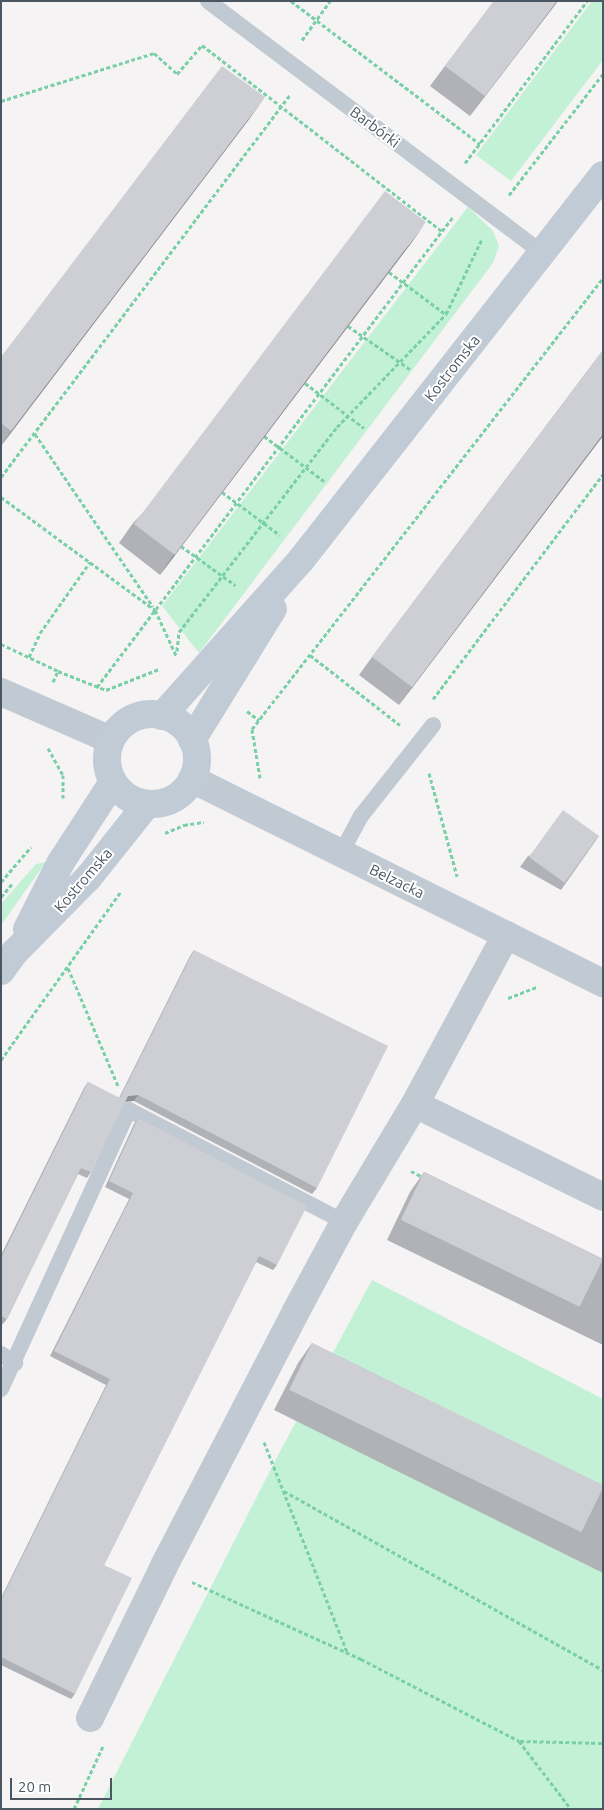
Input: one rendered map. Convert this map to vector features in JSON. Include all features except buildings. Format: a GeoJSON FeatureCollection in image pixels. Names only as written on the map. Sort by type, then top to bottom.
{"type":"FeatureCollection","features":[{"type":"Feature","properties":{"kind":"street","name":"Kostromska"},"geometry":{"type":"LineString","coordinates":[[162,716],[304,557],[603,175]]}},
{"type":"Feature","properties":{"kind":"street","name":"Kostromska"},"geometry":{"type":"LineString","coordinates":[[192,740],[304,557]]}},
{"type":"Feature","properties":{"kind":"street"},"geometry":{"type":"LineString","coordinates":[[1,692],[111,740]]}},
{"type":"Feature","properties":{"kind":"street"},"geometry":{"type":"LineString","coordinates":[[152,714],[162,716],[180,724],[192,740],[197,759],[192,779],[178,796],[158,804],[147,804],[128,797],[113,782],[106,762],[111,740],[123,724],[132,719],[152,714]]}},
{"type":"Feature","properties":{"kind":"street","name":"Belzacka"},"geometry":{"type":"LineString","coordinates":[[192,779],[603,983]]}},
{"type":"Feature","properties":{"kind":"street","name":"Kostromska"},"geometry":{"type":"LineString","coordinates":[[8,962],[61,862],[113,782]]}},
{"type":"Feature","properties":{"kind":"street","name":"Kostromska"},"geometry":{"type":"LineString","coordinates":[[8,962],[88,878],[147,804]]}},
{"type":"Feature","properties":{"kind":"street"},"geometry":{"type":"LineString","coordinates":[[90,1718],[164,1566],[344,1222],[415,1104],[506,935]]}},
{"type":"Feature","properties":{"kind":"street"},"geometry":{"type":"LineString","coordinates":[[415,1104],[603,1198]]}},
{"type":"Feature","properties":{"kind":"lane","name":"Barbórki"},"geometry":{"type":"LineString","coordinates":[[208,1],[542,253]]}},
{"type":"Feature","properties":{"kind":"lane"},"geometry":{"type":"LineString","coordinates":[[341,853],[361,816],[433,725]]}},
{"type":"Feature","properties":{"kind":"lane"},"geometry":{"type":"LineString","coordinates":[[1,1389],[15,1363],[129,1110],[344,1222]]}},
{"type":"Feature","properties":{"kind":"lane"},"geometry":{"type":"LineString","coordinates":[[1,1354],[15,1363]]}},
{"type":"Feature","properties":{"kind":"path"},"geometry":{"type":"LineString","coordinates":[[292,1],[480,144]]}},
{"type":"Feature","properties":{"kind":"path"},"geometry":{"type":"LineString","coordinates":[[287,60],[330,1]]}},
{"type":"Feature","properties":{"kind":"path"},"geometry":{"type":"LineString","coordinates":[[450,183],[587,1]]}},
{"type":"Feature","properties":{"kind":"path"},"geometry":{"type":"LineString","coordinates":[[1,101],[154,53],[177,74],[202,45],[442,231]]}},
{"type":"Feature","properties":{"kind":"path"},"geometry":{"type":"LineString","coordinates":[[1,477],[305,74]]}},
{"type":"Feature","properties":{"kind":"path"},"geometry":{"type":"LineString","coordinates":[[172,660],[176,655],[179,632],[306,468],[348,415],[446,314],[494,217],[603,74]]}},
{"type":"Feature","properties":{"kind":"path"},"geometry":{"type":"LineString","coordinates":[[98,687],[469,197]]}},
{"type":"Feature","properties":{"kind":"path"},"geometry":{"type":"LineString","coordinates":[[389,272],[476,336]]}},
{"type":"Feature","properties":{"kind":"path"},"geometry":{"type":"LineString","coordinates":[[251,808],[262,788],[252,729],[603,278]]}},
{"type":"Feature","properties":{"kind":"path"},"geometry":{"type":"LineString","coordinates":[[348,326],[436,388]]}},
{"type":"Feature","properties":{"kind":"path"},"geometry":{"type":"LineString","coordinates":[[305,383],[390,447]]}},
{"type":"Feature","properties":{"kind":"path"},"geometry":{"type":"LineString","coordinates":[[35,434],[155,610],[176,655]]}},
{"type":"Feature","properties":{"kind":"path"},"geometry":{"type":"LineString","coordinates":[[264,436],[349,500]]}},
{"type":"Feature","properties":{"kind":"path"},"geometry":{"type":"LineString","coordinates":[[432,700],[603,474]]}},
{"type":"Feature","properties":{"kind":"path"},"geometry":{"type":"LineString","coordinates":[[222,492],[264,522],[304,557]]}},
{"type":"Feature","properties":{"kind":"path"},"geometry":{"type":"LineString","coordinates":[[1,497],[155,610]]}},
{"type":"Feature","properties":{"kind":"path"},"geometry":{"type":"LineString","coordinates":[[181,546],[261,605]]}},
{"type":"Feature","properties":{"kind":"path"},"geometry":{"type":"LineString","coordinates":[[28,657],[40,633],[90,562]]}},
{"type":"Feature","properties":{"kind":"path"},"geometry":{"type":"LineString","coordinates":[[1,644],[98,687],[116,688],[163,668]]}},
{"type":"Feature","properties":{"kind":"path"},"geometry":{"type":"LineString","coordinates":[[58,670],[31,733],[58,761],[63,775],[62,802]]}},
{"type":"Feature","properties":{"kind":"path"},"geometry":{"type":"LineString","coordinates":[[162,836],[184,825],[206,822]]}},
{"type":"Feature","properties":{"kind":"path"},"geometry":{"type":"LineString","coordinates":[[1,882],[34,844],[40,849]]}},
{"type":"Feature","properties":{"kind":"path"},"geometry":{"type":"LineString","coordinates":[[1,1060],[127,883]]}},
{"type":"Feature","properties":{"kind":"path"},"geometry":{"type":"LineString","coordinates":[[67,967],[129,1110]]}},
{"type":"Feature","properties":{"kind":"path"},"geometry":{"type":"LineString","coordinates":[[382,1157],[429,1180]]}},
{"type":"Feature","properties":{"kind":"path"},"geometry":{"type":"LineString","coordinates":[[262,1437],[348,1654]]}},
{"type":"Feature","properties":{"kind":"path"},"geometry":{"type":"LineString","coordinates":[[284,1491],[603,1670]]}},
{"type":"Feature","properties":{"kind":"path"},"geometry":{"type":"LineString","coordinates":[[183,1577],[233,1603],[348,1654],[519,1741],[603,1743]]}},
{"type":"Feature","properties":{"kind":"path"},"geometry":{"type":"LineString","coordinates":[[519,1741],[571,1809]]}},
{"type":"Feature","properties":{"kind":"green space"},"geometry":{"type":"Polygon","coordinates":[[[592,1],[603,1],[603,60],[511,181],[476,155],[592,1]]]}},
{"type":"Feature","properties":{"kind":"green space"},"geometry":{"type":"Polygon","coordinates":[[[468,207],[493,231],[499,246],[493,263],[199,653],[162,606],[468,207]]]}},
{"type":"Feature","properties":{"kind":"green space"},"geometry":{"type":"Polygon","coordinates":[[[46,862],[1,925],[1,904],[36,864],[46,862]]]}},
{"type":"Feature","properties":{"kind":"green space"},"geometry":{"type":"Polygon","coordinates":[[[372,1280],[603,1399],[603,1809],[98,1809],[276,1459],[372,1280]]]}}]}
